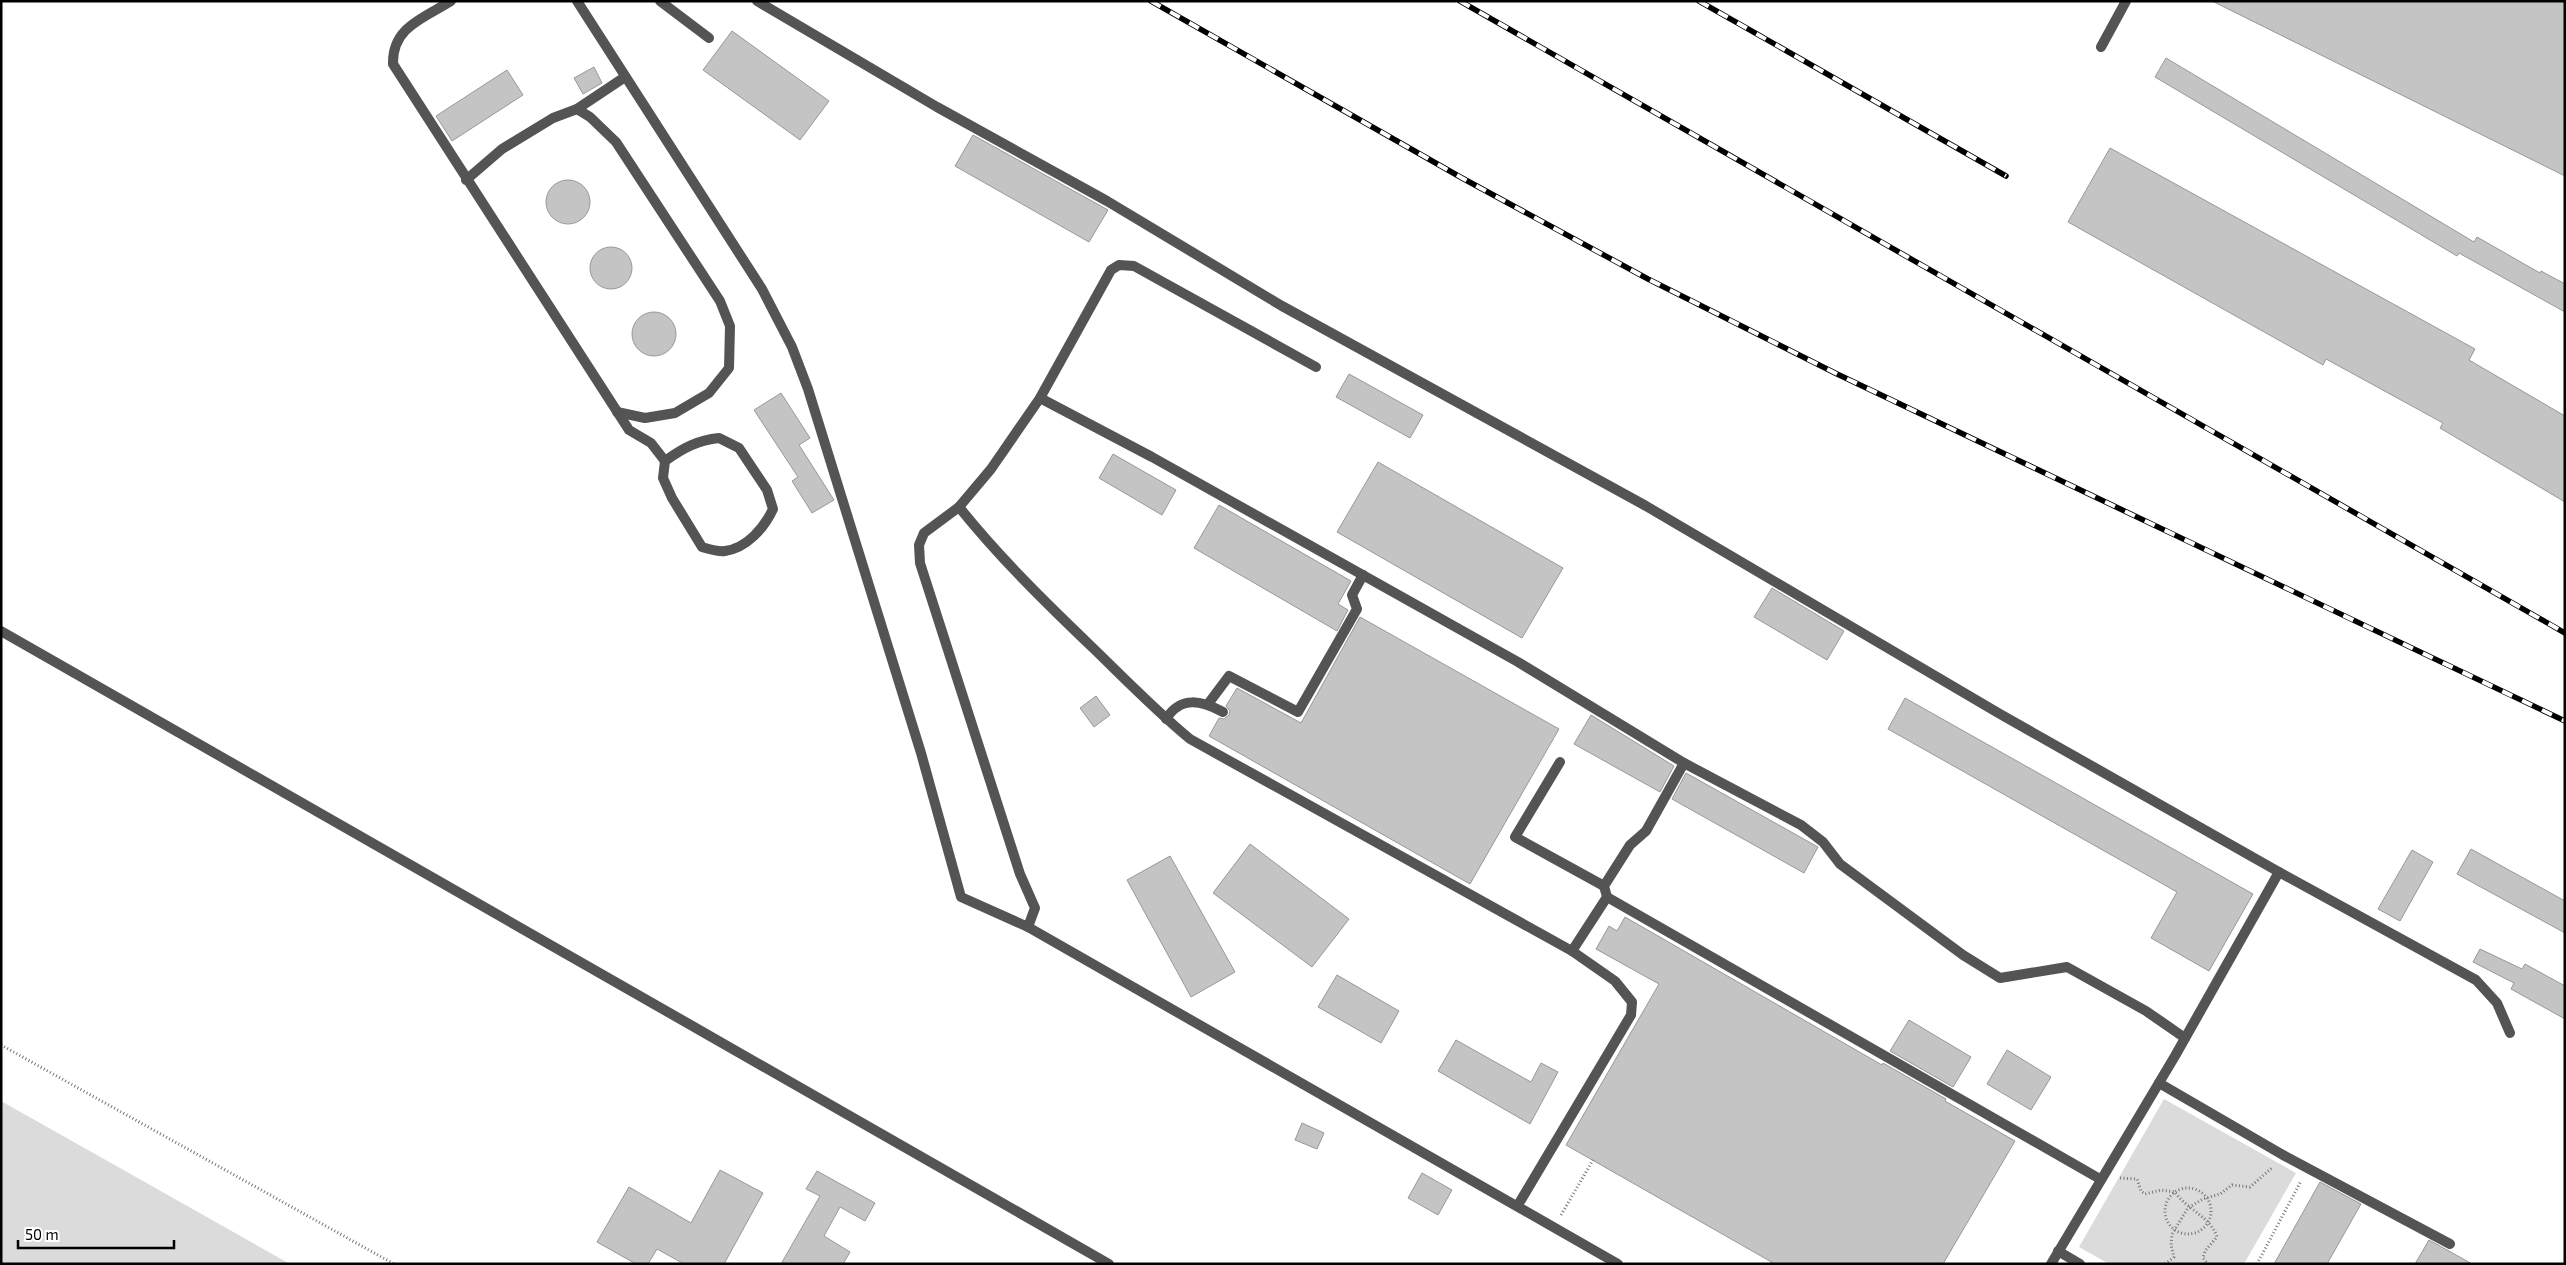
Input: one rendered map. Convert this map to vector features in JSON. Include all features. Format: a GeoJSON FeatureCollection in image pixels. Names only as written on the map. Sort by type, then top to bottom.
{"type":"FeatureCollection","features":[{"type":"Feature","properties":{"kind":"lane"},"geometry":{"type":"LineString","coordinates":[[451,1],[406,28],[396,40],[393,64],[466,180],[629,430],[651,443],[666,461],[663,478],[672,498],[702,548],[724,552],[741,546],[765,526],[773,509],[767,490],[739,448],[719,438],[701,439],[666,461]]}},
{"type":"Feature","properties":{"kind":"lane"},"geometry":{"type":"LineString","coordinates":[[577,1],[762,289],[792,347],[808,389],[921,753],[961,897],[1028,927],[1518,1205],[1618,1264]]}},
{"type":"Feature","properties":{"kind":"lane"},"geometry":{"type":"LineString","coordinates":[[660,1],[709,38]]}},
{"type":"Feature","properties":{"kind":"lane"},"geometry":{"type":"LineString","coordinates":[[757,1],[937,107],[1107,201],[1282,306],[1646,506],[2000,714],[2113,776],[2279,872],[2476,980],[2497,1003],[2510,1033]]}},
{"type":"Feature","properties":{"kind":"lane"},"geometry":{"type":"LineString","coordinates":[[2102,47],[2126,1]]}},
{"type":"Feature","properties":{"kind":"lane"},"geometry":{"type":"LineString","coordinates":[[466,180],[502,149],[553,118],[577,109],[625,78]]}},
{"type":"Feature","properties":{"kind":"lane"},"geometry":{"type":"LineString","coordinates":[[577,109],[590,117],[616,142],[720,301],[730,326],[729,368],[709,393],[675,413],[645,418],[617,412]]}},
{"type":"Feature","properties":{"kind":"lane"},"geometry":{"type":"LineString","coordinates":[[1028,927],[1035,908],[1020,874],[920,564],[919,545],[924,533],[959,507],[991,469],[1040,398],[1111,270],[1119,265],[1134,266],[1316,367]]}},
{"type":"Feature","properties":{"kind":"lane"},"geometry":{"type":"LineString","coordinates":[[1040,398],[1363,575],[1518,662],[1684,763],[1801,825],[1823,842],[1840,864],[1963,955],[2000,978],[2067,968],[2146,1011],[2185,1038]]}},
{"type":"Feature","properties":{"kind":"lane"},"geometry":{"type":"LineString","coordinates":[[959,507],[990,546],[1166,719],[1190,739],[1572,951],[1615,981],[1632,1002],[1631,1015],[1518,1205]]}},
{"type":"Feature","properties":{"kind":"lane"},"geometry":{"type":"LineString","coordinates":[[1208,704],[1229,676],[1298,712],[1356,608],[1352,595],[1363,575]]}},
{"type":"Feature","properties":{"kind":"lane"},"geometry":{"type":"LineString","coordinates":[[1,631],[1109,1264]]}},
{"type":"Feature","properties":{"kind":"lane"},"geometry":{"type":"LineString","coordinates":[[1166,719],[1172,709],[1189,702],[1208,704],[1223,712]]}},
{"type":"Feature","properties":{"kind":"lane"},"geometry":{"type":"LineString","coordinates":[[1560,762],[1515,838],[2102,1175]]}},
{"type":"Feature","properties":{"kind":"lane"},"geometry":{"type":"LineString","coordinates":[[1572,951],[1630,845],[1646,831],[1684,763]]}},
{"type":"Feature","properties":{"kind":"lane"},"geometry":{"type":"LineString","coordinates":[[2051,1264],[2102,1175],[2185,1038],[2279,872]]}},
{"type":"Feature","properties":{"kind":"lane"},"geometry":{"type":"LineString","coordinates":[[2159,1082],[2283,1155],[2450,1244]]}},
{"type":"Feature","properties":{"kind":"lane"},"geometry":{"type":"LineString","coordinates":[[2058,1251],[2080,1264]]}},
{"type":"Feature","properties":{"kind":"path"},"geometry":{"type":"LineString","coordinates":[[1,1045],[394,1264]]}},
{"type":"Feature","properties":{"kind":"path"},"geometry":{"type":"LineString","coordinates":[[2165,1264],[2174,1257],[2171,1238],[2188,1208],[2232,1186],[2250,1187],[2278,1164],[2283,1155]]}},
{"type":"Feature","properties":{"kind":"path"},"geometry":{"type":"LineString","coordinates":[[1555,1227],[1594,1160]]}},
{"type":"Feature","properties":{"kind":"path"},"geometry":{"type":"LineString","coordinates":[[2257,1264],[2308,1168]]}},
{"type":"Feature","properties":{"kind":"path"},"geometry":{"type":"LineString","coordinates":[[2102,1175],[2138,1180],[2141,1191],[2145,1194],[2161,1190],[2175,1192],[2186,1188],[2202,1192],[2208,1199],[2211,1213],[2208,1222],[2198,1232],[2190,1234],[2175,1230],[2166,1216],[2165,1208],[2167,1201],[2175,1192]]}},
{"type":"Feature","properties":{"kind":"path"},"geometry":{"type":"LineString","coordinates":[[2175,1192],[2188,1208],[2208,1222],[2217,1236],[2205,1251],[2204,1258],[2208,1264]]}},
{"type":"Feature","properties":{"kind":"shaded area"},"geometry":{"type":"Polygon","coordinates":[[[2164,1099],[2296,1173],[2244,1264],[2109,1264],[2079,1247],[2164,1099]]]}},
{"type":"Feature","properties":{"kind":"shaded area"},"geometry":{"type":"Polygon","coordinates":[[[1,1101],[290,1264],[1,1264],[1,1101]]]}},
{"type":"Feature","properties":{"kind":"building"},"geometry":{"type":"Polygon","coordinates":[[[2212,1],[2565,1],[2565,176],[2212,1]]]}},
{"type":"Feature","properties":{"kind":"building"},"geometry":{"type":"Polygon","coordinates":[[[732,31],[829,101],[800,140],[703,70],[732,31]]]}},
{"type":"Feature","properties":{"kind":"building"},"geometry":{"type":"Polygon","coordinates":[[[2166,58],[2474,242],[2477,237],[2540,273],[2541,271],[2565,284],[2565,312],[2459,253],[2457,256],[2155,77],[2166,58]]]}},
{"type":"Feature","properties":{"kind":"building"},"geometry":{"type":"Polygon","coordinates":[[[594,67],[602,83],[583,94],[574,78],[594,67]]]}},
{"type":"Feature","properties":{"kind":"building"},"geometry":{"type":"Polygon","coordinates":[[[507,70],[523,95],[452,141],[436,116],[507,70]]]}},
{"type":"Feature","properties":{"kind":"building"},"geometry":{"type":"Polygon","coordinates":[[[973,135],[1108,210],[1089,242],[955,166],[973,135]]]}},
{"type":"Feature","properties":{"kind":"building"},"geometry":{"type":"Polygon","coordinates":[[[2110,148],[2475,349],[2469,360],[2565,416],[2565,502],[2440,428],[2443,423],[2326,359],[2323,365],[2068,222],[2110,148]]]}},
{"type":"Feature","properties":{"kind":"building"},"geometry":{"type":"Polygon","coordinates":[[[568,180],[580,184],[586,190],[590,202],[586,214],[580,220],[568,224],[556,220],[550,214],[546,202],[550,190],[556,184],[568,180]]]}},
{"type":"Feature","properties":{"kind":"building"},"geometry":{"type":"Polygon","coordinates":[[[615,247],[623,250],[629,256],[632,268],[629,280],[623,286],[607,289],[599,286],[593,280],[590,264],[593,256],[599,250],[615,247]]]}},
{"type":"Feature","properties":{"kind":"building"},"geometry":{"type":"Polygon","coordinates":[[[654,312],[666,316],[672,322],[676,334],[672,346],[666,352],[654,356],[642,352],[636,346],[632,334],[636,322],[642,316],[654,312]]]}},
{"type":"Feature","properties":{"kind":"building"},"geometry":{"type":"Polygon","coordinates":[[[1349,374],[1423,415],[1410,438],[1336,397],[1349,374]]]}},
{"type":"Feature","properties":{"kind":"building"},"geometry":{"type":"Polygon","coordinates":[[[781,393],[810,438],[799,445],[834,500],[812,513],[792,481],[798,477],[754,410],[781,393]]]}},
{"type":"Feature","properties":{"kind":"building"},"geometry":{"type":"Polygon","coordinates":[[[1113,454],[1176,490],[1162,515],[1099,478],[1113,454]]]}},
{"type":"Feature","properties":{"kind":"building"},"geometry":{"type":"Polygon","coordinates":[[[1378,462],[1563,568],[1522,638],[1337,532],[1378,462]]]}},
{"type":"Feature","properties":{"kind":"building"},"geometry":{"type":"Polygon","coordinates":[[[1219,505],[1351,581],[1338,604],[1348,610],[1337,631],[1194,548],[1219,505]]]}},
{"type":"Feature","properties":{"kind":"building"},"geometry":{"type":"Polygon","coordinates":[[[1772,588],[1844,631],[1827,660],[1754,617],[1772,588]]]}},
{"type":"Feature","properties":{"kind":"building"},"geometry":{"type":"Polygon","coordinates":[[[1360,617],[1559,729],[1470,884],[1209,736],[1219,718],[1224,719],[1229,715],[1230,711],[1226,706],[1237,688],[1301,723],[1360,617]]]}},
{"type":"Feature","properties":{"kind":"building"},"geometry":{"type":"Polygon","coordinates":[[[1096,696],[1110,715],[1094,727],[1080,708],[1096,696]]]}},
{"type":"Feature","properties":{"kind":"building"},"geometry":{"type":"Polygon","coordinates":[[[1905,698],[2253,894],[2209,971],[2151,938],[2177,892],[1888,729],[1905,698]]]}},
{"type":"Feature","properties":{"kind":"building"},"geometry":{"type":"Polygon","coordinates":[[[1591,715],[1674,766],[1660,792],[1574,744],[1591,715]]]}},
{"type":"Feature","properties":{"kind":"building"},"geometry":{"type":"Polygon","coordinates":[[[1686,773],[1818,847],[1804,873],[1672,799],[1686,773]]]}},
{"type":"Feature","properties":{"kind":"building"},"geometry":{"type":"Polygon","coordinates":[[[1250,844],[1349,919],[1312,967],[1213,893],[1250,844]]]}},
{"type":"Feature","properties":{"kind":"building"},"geometry":{"type":"Polygon","coordinates":[[[2471,849],[2565,901],[2565,933],[2457,874],[2471,849]]]}},
{"type":"Feature","properties":{"kind":"building"},"geometry":{"type":"Polygon","coordinates":[[[2412,850],[2433,862],[2400,921],[2378,909],[2412,850]]]}},
{"type":"Feature","properties":{"kind":"building"},"geometry":{"type":"Polygon","coordinates":[[[1170,856],[1235,972],[1191,997],[1127,880],[1170,856]]]}},
{"type":"Feature","properties":{"kind":"building"},"geometry":{"type":"Polygon","coordinates":[[[1625,917],[1882,1065],[1883,1063],[1946,1099],[1945,1101],[2015,1141],[1943,1264],[1775,1264],[1566,1145],[1659,984],[1596,949],[1609,926],[1617,931],[1625,917]]]}},
{"type":"Feature","properties":{"kind":"building"},"geometry":{"type":"Polygon","coordinates":[[[2480,949],[2522,969],[2525,964],[2565,986],[2565,1019],[2511,989],[2514,983],[2473,962],[2480,949]]]}},
{"type":"Feature","properties":{"kind":"building"},"geometry":{"type":"Polygon","coordinates":[[[1337,975],[1399,1011],[1381,1043],[1318,1007],[1337,975]]]}},
{"type":"Feature","properties":{"kind":"building"},"geometry":{"type":"Polygon","coordinates":[[[1909,1020],[1971,1057],[1953,1087],[1890,1051],[1909,1020]]]}},
{"type":"Feature","properties":{"kind":"building"},"geometry":{"type":"Polygon","coordinates":[[[1456,1040],[1531,1082],[1541,1063],[1558,1072],[1530,1124],[1438,1071],[1456,1040]]]}},
{"type":"Feature","properties":{"kind":"building"},"geometry":{"type":"Polygon","coordinates":[[[2007,1050],[2051,1077],[2031,1110],[1987,1084],[2007,1050]]]}},
{"type":"Feature","properties":{"kind":"building"},"geometry":{"type":"Polygon","coordinates":[[[1302,1123],[1324,1133],[1317,1149],[1295,1140],[1302,1123]]]}},
{"type":"Feature","properties":{"kind":"building"},"geometry":{"type":"Polygon","coordinates":[[[720,1170],[763,1193],[724,1264],[684,1264],[657,1249],[648,1264],[636,1264],[597,1242],[629,1187],[691,1223],[720,1170]]]}},
{"type":"Feature","properties":{"kind":"building"},"geometry":{"type":"Polygon","coordinates":[[[817,1171],[875,1203],[865,1221],[840,1207],[824,1236],[850,1252],[843,1264],[781,1264],[820,1196],[806,1189],[817,1171]]]}},
{"type":"Feature","properties":{"kind":"building"},"geometry":{"type":"Polygon","coordinates":[[[1422,1173],[1452,1190],[1438,1215],[1408,1198],[1422,1173]]]}},
{"type":"Feature","properties":{"kind":"building"},"geometry":{"type":"Polygon","coordinates":[[[2320,1182],[2361,1204],[2327,1264],[2274,1264],[2320,1182]]]}},
{"type":"Feature","properties":{"kind":"building"},"geometry":{"type":"Polygon","coordinates":[[[2429,1240],[2449,1251],[2472,1264],[2415,1264],[2429,1240]]]}},
{"type":"Feature","properties":{"kind":"railway"},"geometry":{"type":"LineString","coordinates":[[1151,1],[1462,178],[1648,279],[1835,373],[2565,721]]}},
{"type":"Feature","properties":{"kind":"railway"},"geometry":{"type":"LineString","coordinates":[[1460,1],[2565,633]]}},
{"type":"Feature","properties":{"kind":"railway"},"geometry":{"type":"LineString","coordinates":[[1699,1],[2006,176]]}}]}
